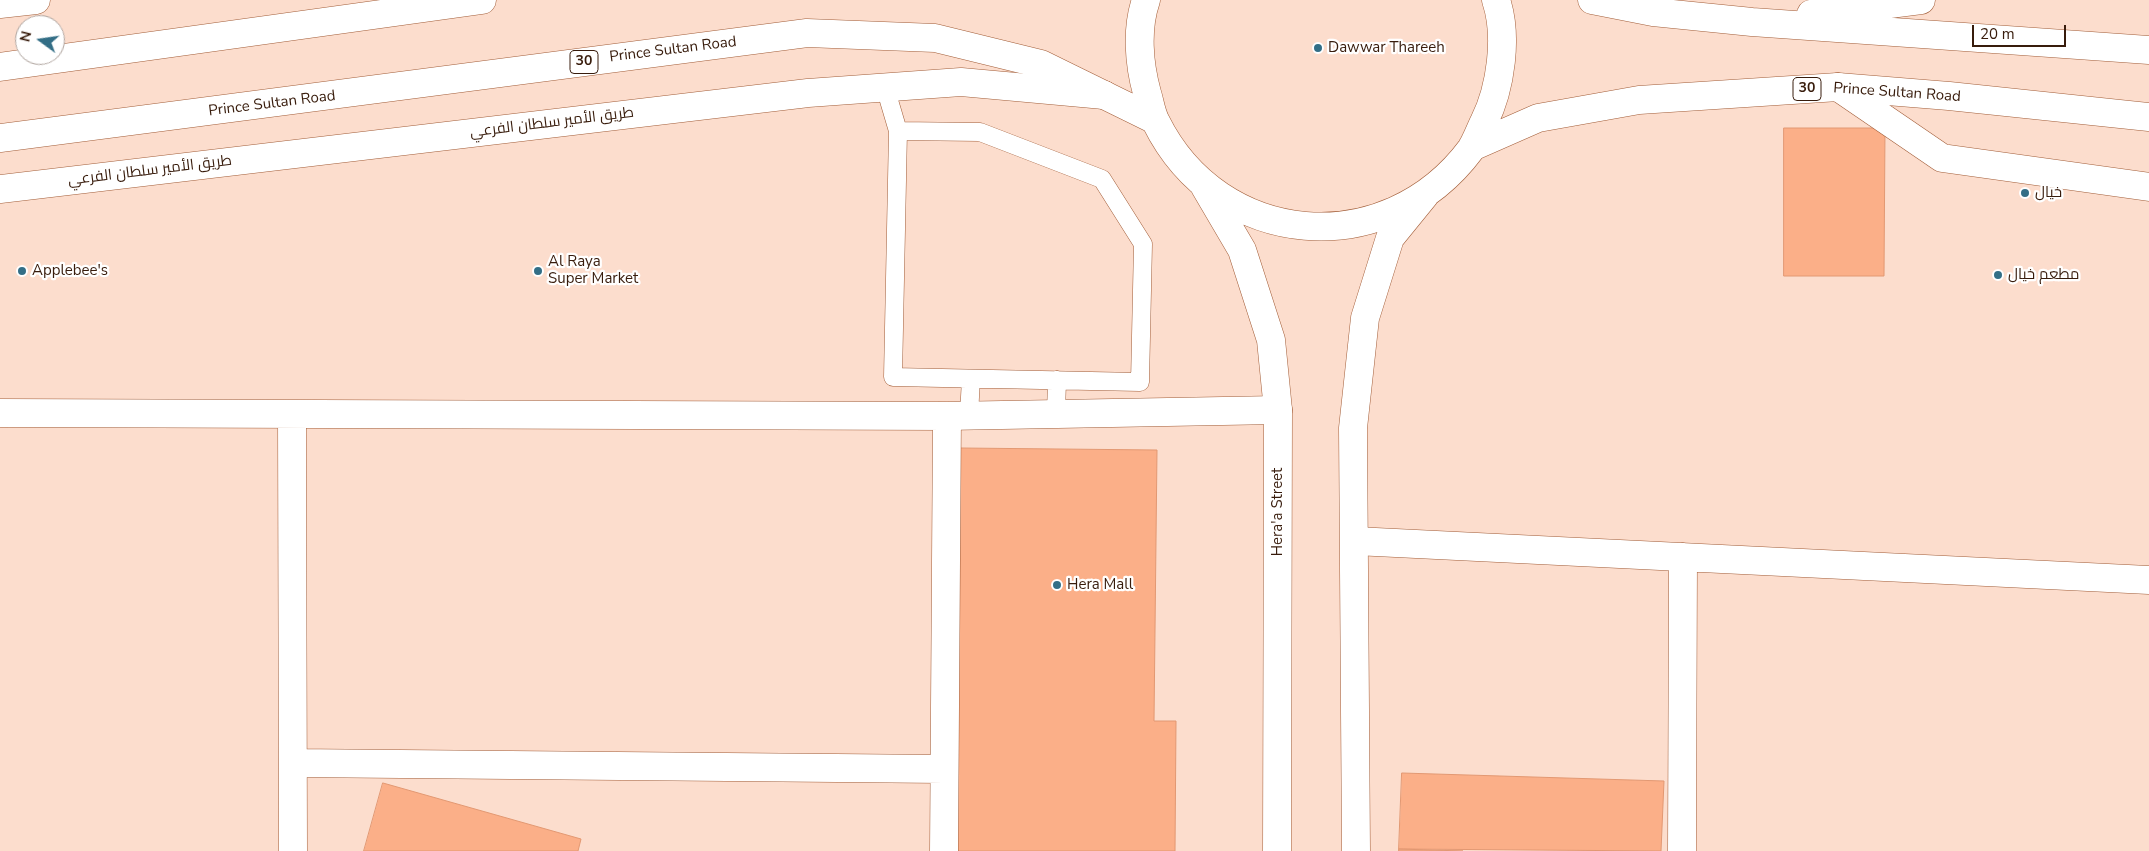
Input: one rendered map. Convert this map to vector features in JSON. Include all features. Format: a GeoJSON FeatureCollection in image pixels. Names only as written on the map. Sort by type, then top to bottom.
{"type":"FeatureCollection","features":[{"type":"Feature","properties":{"kind":"main road"},"geometry":{"type":"LineString","coordinates":[[0,4],[36,0]]}},
{"type":"Feature","properties":{"kind":"main road"},"geometry":{"type":"LineString","coordinates":[[0,67],[482,0]]}},
{"type":"Feature","properties":{"kind":"main road"},"geometry":{"type":"LineString","coordinates":[[1146,0],[1142,12],[1140,68],[1155,120],[1176,157],[1206,188],[1256,217],[1314,228],[1372,220],[1425,195]]}},
{"type":"Feature","properties":{"kind":"main road"},"geometry":{"type":"LineString","coordinates":[[1356,851],[1353,428],[1364,318],[1390,238],[1425,195],[1450,173],[1472,147],[1493,104],[1502,57],[1499,9],[1496,0]]}},
{"type":"Feature","properties":{"kind":"main road"},"geometry":{"type":"LineString","coordinates":[[1592,0],[1653,12],[1752,22],[2149,50]]}},
{"type":"Feature","properties":{"kind":"main road"},"geometry":{"type":"LineString","coordinates":[[1752,22],[1921,0]]}},
{"type":"Feature","properties":{"kind":"main road","name":"Prince Sultan Road"},"geometry":{"type":"LineString","coordinates":[[0,138],[807,33],[935,38],[1041,64],[1155,120]]}},
{"type":"Feature","properties":{"kind":"main road","name":"طريق الأمير سلطان الفرعي"},"geometry":{"type":"LineString","coordinates":[[0,189],[808,93],[962,82],[1105,95]]}},
{"type":"Feature","properties":{"kind":"main road"},"geometry":{"type":"LineString","coordinates":[[1838,87],[1942,158],[2149,187]]}},
{"type":"Feature","properties":{"kind":"main road","name":"Prince Sultan Road"},"geometry":{"type":"LineString","coordinates":[[1472,147],[1538,118],[1638,100],[1838,87],[1949,96],[2149,117]]}},
{"type":"Feature","properties":{"kind":"main road","name":"Hera'a Street"},"geometry":{"type":"LineString","coordinates":[[1206,188],[1242,250],[1271,340],[1278,410],[1277,851]]}},
{"type":"Feature","properties":{"kind":"main road"},"geometry":{"type":"LineString","coordinates":[[0,412],[958,416],[1278,410]]}},
{"type":"Feature","properties":{"kind":"main road"},"geometry":{"type":"LineString","coordinates":[[292,414],[293,851]]}},
{"type":"Feature","properties":{"kind":"main road"},"geometry":{"type":"LineString","coordinates":[[944,851],[944,769],[958,416]]}},
{"type":"Feature","properties":{"kind":"main road"},"geometry":{"type":"LineString","coordinates":[[1355,541],[2149,580]]}},
{"type":"Feature","properties":{"kind":"main road"},"geometry":{"type":"LineString","coordinates":[[1682,851],[1683,557]]}},
{"type":"Feature","properties":{"kind":"main road"},"geometry":{"type":"LineString","coordinates":[[293,763],[944,769]]}},
{"type":"Feature","properties":{"kind":"lane"},"geometry":{"type":"LineString","coordinates":[[885,88],[898,131],[893,377],[1140,382],[1143,244],[1102,179],[980,132],[898,131]]}},
{"type":"Feature","properties":{"kind":"lane"},"geometry":{"type":"LineString","coordinates":[[958,416],[971,379]]}},
{"type":"Feature","properties":{"kind":"lane"},"geometry":{"type":"LineString","coordinates":[[1056,414],[1057,380]]}},
{"type":"Feature","properties":{"kind":"building"},"geometry":{"type":"Polygon","coordinates":[[[1784,128],[1885,128],[1884,276],[1784,276],[1784,128]]]}},
{"type":"Feature","properties":{"kind":"building","name":"Hera Mall"},"geometry":{"type":"Polygon","coordinates":[[[960,448],[1157,450],[1154,721],[1176,721],[1175,851],[955,851],[960,448]]]}},
{"type":"Feature","properties":{"kind":"building"},"geometry":{"type":"Polygon","coordinates":[[[1402,773],[1664,781],[1661,851],[1399,849],[1402,773]]]}},
{"type":"Feature","properties":{"kind":"building"},"geometry":{"type":"Polygon","coordinates":[[[383,783],[581,839],[578,851],[364,851],[383,783]]]}},
{"type":"Feature","properties":{"kind":"building"},"geometry":{"type":"Polygon","coordinates":[[[1399,849],[1463,851],[1399,851],[1399,849]]]}},
{"type":"Feature","properties":{"kind":"place","name":"Dawwar Thareeh"},"geometry":{"type":"Point","coordinates":[1318,48]}},
{"type":"Feature","properties":{"kind":"place","name":"خيال"},"geometry":{"type":"Point","coordinates":[2025,193]}},
{"type":"Feature","properties":{"kind":"place","name":"Applebee's"},"geometry":{"type":"Point","coordinates":[22,271]}},
{"type":"Feature","properties":{"kind":"place","name":"Al Raya Super Market"},"geometry":{"type":"Point","coordinates":[538,271]}},
{"type":"Feature","properties":{"kind":"place","name":"مطعم خيال"},"geometry":{"type":"Point","coordinates":[1998,275]}},
{"type":"Feature","properties":{"kind":"place","name":"Hera Mall"},"geometry":{"type":"Point","coordinates":[1057,585]}}]}
